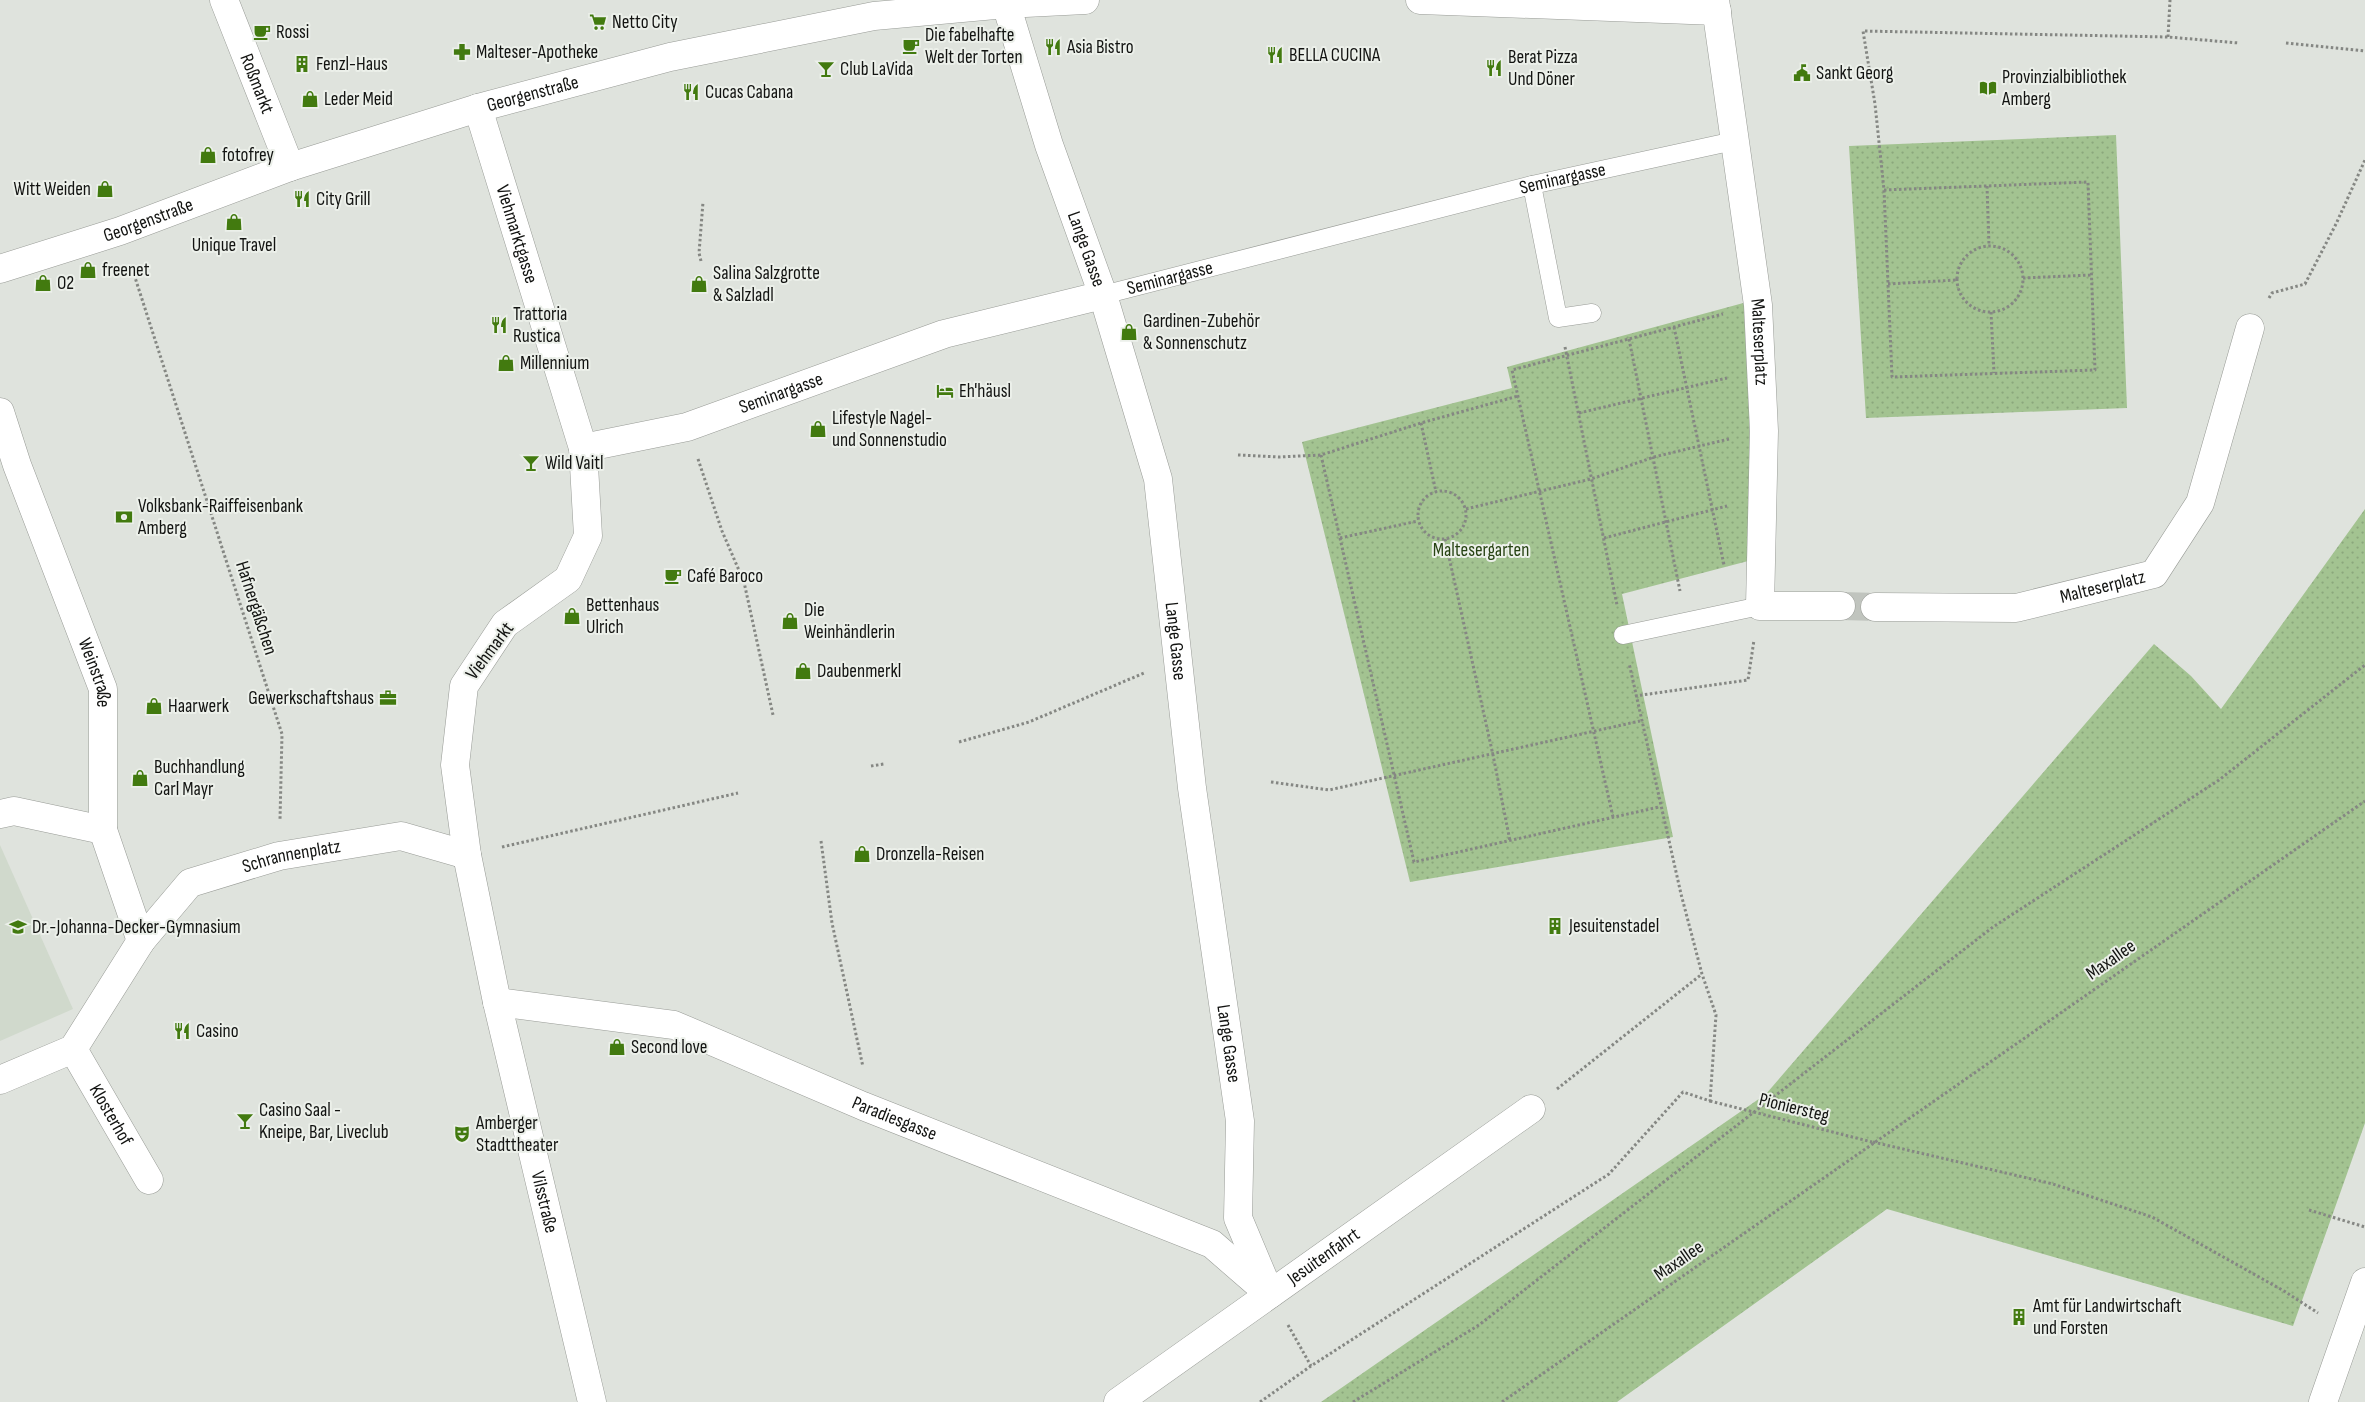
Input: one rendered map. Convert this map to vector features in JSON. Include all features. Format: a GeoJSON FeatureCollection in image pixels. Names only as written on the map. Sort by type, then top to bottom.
{"type":"FeatureCollection","features":[{"type":"Feature","properties":{"kind":"street","name":"Roßmarkt"},"geometry":{"type":"LineString","coordinates":[[224,0],[290,168]]}},
{"type":"Feature","properties":{"kind":"street","name":"Georgenstraße"},"geometry":{"type":"LineString","coordinates":[[0,269],[120,231],[290,168],[478,108],[670,56],[874,16],[1006,4],[1085,0]]}},
{"type":"Feature","properties":{"kind":"street"},"geometry":{"type":"LineString","coordinates":[[1420,0],[1716,5]]}},
{"type":"Feature","properties":{"kind":"street","name":"Lange Gasse"},"geometry":{"type":"LineString","coordinates":[[1006,4],[1049,145],[1103,295],[1158,479],[1192,788],[1240,1121],[1238,1218],[1270,1294]]}},
{"type":"Feature","properties":{"kind":"street","name":"Malteserplatz"},"geometry":{"type":"LineString","coordinates":[[1716,5],[1758,305],[1764,431],[1760,606]]}},
{"type":"Feature","properties":{"kind":"street","name":"Viehmarktgasse"},"geometry":{"type":"LineString","coordinates":[[478,108],[583,448]]}},
{"type":"Feature","properties":{"kind":"street","name":"Seminargasse"},"geometry":{"type":"LineString","coordinates":[[583,448],[687,427],[944,334],[1103,295]]}},
{"type":"Feature","properties":{"kind":"street","name":"Malteserplatz"},"geometry":{"type":"LineString","coordinates":[[1875,607],[2016,608],[2154,574],[2200,504],[2250,328]]}},
{"type":"Feature","properties":{"kind":"street","name":"Weinstraße"},"geometry":{"type":"LineString","coordinates":[[0,412],[17,465],[103,689],[103,830],[141,941]]}},
{"type":"Feature","properties":{"kind":"street","name":"Viehmarkt"},"geometry":{"type":"LineString","coordinates":[[467,855],[455,765],[464,686],[505,624],[568,580],[588,536],[583,448]]}},
{"type":"Feature","properties":{"kind":"street"},"geometry":{"type":"LineString","coordinates":[[1760,606],[1841,606]]}},
{"type":"Feature","properties":{"kind":"street"},"geometry":{"type":"LineString","coordinates":[[0,814],[14,811],[103,830]]}},
{"type":"Feature","properties":{"kind":"street","name":"Schrannenplatz"},"geometry":{"type":"LineString","coordinates":[[73,1050],[141,941],[190,884],[280,856],[401,836],[467,855]]}},
{"type":"Feature","properties":{"kind":"street","name":"Vilsstraße"},"geometry":{"type":"LineString","coordinates":[[467,855],[497,1002],[592,1402]]}},
{"type":"Feature","properties":{"kind":"street","name":"Paradiesgasse"},"geometry":{"type":"LineString","coordinates":[[497,1002],[674,1025],[863,1106],[1212,1244],[1270,1294]]}},
{"type":"Feature","properties":{"kind":"street"},"geometry":{"type":"LineString","coordinates":[[0,1080],[73,1050]]}},
{"type":"Feature","properties":{"kind":"street","name":"Klosterhof"},"geometry":{"type":"LineString","coordinates":[[73,1050],[149,1180]]}},
{"type":"Feature","properties":{"kind":"street","name":"Jesuitenfahrt"},"geometry":{"type":"LineString","coordinates":[[1118,1402],[1531,1109]]}},
{"type":"Feature","properties":{"kind":"street"},"geometry":{"type":"LineString","coordinates":[[2323,1402],[2357,1336],[2365,1282]]}},
{"type":"Feature","properties":{"kind":"lane","name":"Seminargasse"},"geometry":{"type":"LineString","coordinates":[[1103,295],[1532,185],[1734,141]]}},
{"type":"Feature","properties":{"kind":"lane"},"geometry":{"type":"LineString","coordinates":[[1532,185],[1558,318],[1592,313]]}},
{"type":"Feature","properties":{"kind":"lane"},"geometry":{"type":"LineString","coordinates":[[1623,634],[1760,606]]}},
{"type":"Feature","properties":{"kind":"path"},"geometry":{"type":"LineString","coordinates":[[2168,37],[2170,0]]}},
{"type":"Feature","properties":{"kind":"path"},"geometry":{"type":"LineString","coordinates":[[1884,190],[2088,182],[2095,370],[1892,377],[1884,190],[1876,104],[1863,31],[2168,37],[2239,42]]}},
{"type":"Feature","properties":{"kind":"path"},"geometry":{"type":"LineString","coordinates":[[2286,44],[2365,51]]}},
{"type":"Feature","properties":{"kind":"path"},"geometry":{"type":"LineString","coordinates":[[2250,328],[2272,293],[2305,284],[2336,224],[2365,160]]}},
{"type":"Feature","properties":{"kind":"path"},"geometry":{"type":"LineString","coordinates":[[1987,186],[1989,245]]}},
{"type":"Feature","properties":{"kind":"path"},"geometry":{"type":"LineString","coordinates":[[701,262],[699,253],[703,202]]}},
{"type":"Feature","properties":{"kind":"path","name":"Hafnergäßchen"},"geometry":{"type":"LineString","coordinates":[[120,231],[282,734],[280,856]]}},
{"type":"Feature","properties":{"kind":"path"},"geometry":{"type":"LineString","coordinates":[[1989,245],[2002,248],[2013,254],[2020,264],[2023,278],[2022,290],[2015,301],[2004,309],[1992,312],[1978,310],[1968,303],[1960,293],[1956,280],[1959,267],[1966,256],[1976,248],[1989,245]]}},
{"type":"Feature","properties":{"kind":"path"},"geometry":{"type":"LineString","coordinates":[[2023,278],[2091,275]]}},
{"type":"Feature","properties":{"kind":"path"},"geometry":{"type":"LineString","coordinates":[[1888,284],[1956,280]]}},
{"type":"Feature","properties":{"kind":"path"},"geometry":{"type":"LineString","coordinates":[[1613,817],[1512,370],[1758,305]]}},
{"type":"Feature","properties":{"kind":"path"},"geometry":{"type":"LineString","coordinates":[[1992,312],[1994,373]]}},
{"type":"Feature","properties":{"kind":"path"},"geometry":{"type":"LineString","coordinates":[[1558,318],[1579,413],[1640,721],[1702,974],[1716,1015],[1710,1101]]}},
{"type":"Feature","properties":{"kind":"path"},"geometry":{"type":"LineString","coordinates":[[1674,327],[1714,509],[1732,612]]}},
{"type":"Feature","properties":{"kind":"path"},"geometry":{"type":"LineString","coordinates":[[1629,339],[1686,621]]}},
{"type":"Feature","properties":{"kind":"path"},"geometry":{"type":"LineString","coordinates":[[1579,413],[1761,369]]}},
{"type":"Feature","properties":{"kind":"path"},"geometry":{"type":"LineString","coordinates":[[1238,455],[1279,457],[1321,455],[1421,423],[1518,396]]}},
{"type":"Feature","properties":{"kind":"path"},"geometry":{"type":"LineString","coordinates":[[1421,423],[1436,492]]}},
{"type":"Feature","properties":{"kind":"path"},"geometry":{"type":"LineString","coordinates":[[687,427],[722,531],[744,582],[773,715]]}},
{"type":"Feature","properties":{"kind":"path"},"geometry":{"type":"LineString","coordinates":[[1466,509],[1591,479],[1654,457],[1764,431]]}},
{"type":"Feature","properties":{"kind":"path"},"geometry":{"type":"LineString","coordinates":[[1321,455],[1414,862],[1660,807]]}},
{"type":"Feature","properties":{"kind":"path"},"geometry":{"type":"LineString","coordinates":[[1449,491],[1457,496],[1466,509],[1464,526],[1459,533],[1445,539],[1428,535],[1418,521],[1420,504],[1426,497],[1436,492],[1449,491]]}},
{"type":"Feature","properties":{"kind":"path"},"geometry":{"type":"LineString","coordinates":[[1604,538],[1667,520],[1762,499]]}},
{"type":"Feature","properties":{"kind":"path"},"geometry":{"type":"LineString","coordinates":[[1340,538],[1418,521]]}},
{"type":"Feature","properties":{"kind":"path"},"geometry":{"type":"LineString","coordinates":[[1445,539],[1510,841]]}},
{"type":"Feature","properties":{"kind":"path"},"geometry":{"type":"LineString","coordinates":[[1635,696],[1748,680],[1760,606]]}},
{"type":"Feature","properties":{"kind":"path"},"geometry":{"type":"LineString","coordinates":[[959,742],[1029,722],[1179,658]]}},
{"type":"Feature","properties":{"kind":"path"},"geometry":{"type":"LineString","coordinates":[[1353,1402],[1479,1325],[1993,927],[2219,780],[2365,665]]}},
{"type":"Feature","properties":{"kind":"path"},"geometry":{"type":"LineString","coordinates":[[1271,782],[1329,790],[1594,733],[1640,721]]}},
{"type":"Feature","properties":{"kind":"path"},"geometry":{"type":"LineString","coordinates":[[870,766],[884,764]]}},
{"type":"Feature","properties":{"kind":"path"},"geometry":{"type":"LineString","coordinates":[[467,855],[738,793]]}},
{"type":"Feature","properties":{"kind":"path","name":"Maxallee"},"geometry":{"type":"LineString","coordinates":[[1502,1402],[1872,1142],[2365,801]]}},
{"type":"Feature","properties":{"kind":"path"},"geometry":{"type":"LineString","coordinates":[[821,841],[832,923],[863,1062],[863,1106]]}},
{"type":"Feature","properties":{"kind":"path"},"geometry":{"type":"LineString","coordinates":[[1531,1109],[1702,974]]}},
{"type":"Feature","properties":{"kind":"path","name":"Pioniersteg"},"geometry":{"type":"LineString","coordinates":[[1311,1366],[1609,1174],[1683,1092],[1710,1101],[1872,1142]]}},
{"type":"Feature","properties":{"kind":"path"},"geometry":{"type":"LineString","coordinates":[[1872,1142],[2053,1184],[2152,1217],[2284,1291],[2357,1336]]}},
{"type":"Feature","properties":{"kind":"path"},"geometry":{"type":"LineString","coordinates":[[2309,1210],[2365,1227]]}},
{"type":"Feature","properties":{"kind":"path"},"geometry":{"type":"LineString","coordinates":[[1260,1402],[1311,1366],[1270,1294]]}},
{"type":"Feature","properties":{"kind":"shaded area","name":"Dr.-Johanna-Decker-Gymnasium"},"geometry":{"type":"Polygon","coordinates":[[[0,845],[73,1009],[0,1041],[0,845]]]}},
{"type":"Feature","properties":{"kind":"green space"},"geometry":{"type":"Polygon","coordinates":[[[2116,135],[2127,408],[1866,418],[1849,146],[2116,135]]]}},
{"type":"Feature","properties":{"kind":"green space","name":"Maltesergarten"},"geometry":{"type":"Polygon","coordinates":[[[1747,302],[1752,560],[1622,594],[1673,837],[1410,882],[1302,442],[1512,388],[1507,367],[1747,302]]]}},
{"type":"Feature","properties":{"kind":"green space"},"geometry":{"type":"Polygon","coordinates":[[[2365,509],[2365,1123],[2293,1326],[1887,1209],[1617,1402],[1321,1402],[1766,1094],[2154,644],[2191,676],[2221,709],[2365,509]]]}},
{"type":"Feature","properties":{"kind":"tunnel"},"geometry":{"type":"LineString","coordinates":[[1841,606],[1875,607]]}},
{"type":"Feature","properties":{"kind":"place","name":"Netto City"},"geometry":{"type":"Point","coordinates":[598,22]}},
{"type":"Feature","properties":{"kind":"place","name":"Rossi"},"geometry":{"type":"Point","coordinates":[262,32]}},
{"type":"Feature","properties":{"kind":"place","name":"Die fabelhafte Welt der Torten"},"geometry":{"type":"Point","coordinates":[911,46]}},
{"type":"Feature","properties":{"kind":"place","name":"Asia Bistro"},"geometry":{"type":"Point","coordinates":[1053,47]}},
{"type":"Feature","properties":{"kind":"place","name":"Malteser-Apotheke"},"geometry":{"type":"Point","coordinates":[462,52]}},
{"type":"Feature","properties":{"kind":"place","name":"BELLA CUCINA"},"geometry":{"type":"Point","coordinates":[1275,55]}},
{"type":"Feature","properties":{"kind":"place","name":"Fenzl-Haus"},"geometry":{"type":"Point","coordinates":[302,64]}},
{"type":"Feature","properties":{"kind":"place","name":"Berat Pizza Und Döner"},"geometry":{"type":"Point","coordinates":[1494,68]}},
{"type":"Feature","properties":{"kind":"place","name":"Club LaVida"},"geometry":{"type":"Point","coordinates":[826,69]}},
{"type":"Feature","properties":{"kind":"place","name":"Sankt Georg"},"geometry":{"type":"Point","coordinates":[1802,73]}},
{"type":"Feature","properties":{"kind":"place","name":"Provinzialbibliothek Amberg"},"geometry":{"type":"Point","coordinates":[1988,88]}},
{"type":"Feature","properties":{"kind":"place","name":"Cucas Cabana"},"geometry":{"type":"Point","coordinates":[691,92]}},
{"type":"Feature","properties":{"kind":"place","name":"Leder Meid"},"geometry":{"type":"Point","coordinates":[310,99]}},
{"type":"Feature","properties":{"kind":"place","name":"fotofrey"},"geometry":{"type":"Point","coordinates":[208,155]}},
{"type":"Feature","properties":{"kind":"place","name":"Witt Weiden"},"geometry":{"type":"Point","coordinates":[105,189]}},
{"type":"Feature","properties":{"kind":"place","name":"City Grill"},"geometry":{"type":"Point","coordinates":[302,199]}},
{"type":"Feature","properties":{"kind":"place","name":"Unique Travel"},"geometry":{"type":"Point","coordinates":[234,222]}},
{"type":"Feature","properties":{"kind":"place","name":"freenet"},"geometry":{"type":"Point","coordinates":[88,270]}},
{"type":"Feature","properties":{"kind":"place","name":"O2"},"geometry":{"type":"Point","coordinates":[43,283]}},
{"type":"Feature","properties":{"kind":"place","name":"Salina Salzgrotte & Salzladl"},"geometry":{"type":"Point","coordinates":[699,284]}},
{"type":"Feature","properties":{"kind":"place","name":"Trattoria Rustica"},"geometry":{"type":"Point","coordinates":[499,325]}},
{"type":"Feature","properties":{"kind":"place","name":"Gardinen-Zubehör & Sonnenschutz"},"geometry":{"type":"Point","coordinates":[1129,332]}},
{"type":"Feature","properties":{"kind":"place","name":"Millennium"},"geometry":{"type":"Point","coordinates":[506,363]}},
{"type":"Feature","properties":{"kind":"place","name":"Eh'häusl"},"geometry":{"type":"Point","coordinates":[945,391]}},
{"type":"Feature","properties":{"kind":"place","name":"Lifestyle Nagel- und Sonnenstudio"},"geometry":{"type":"Point","coordinates":[818,429]}},
{"type":"Feature","properties":{"kind":"place","name":"Wild Vaitl"},"geometry":{"type":"Point","coordinates":[531,463]}},
{"type":"Feature","properties":{"kind":"place","name":"Volksbank-Raiffeisenbank Amberg"},"geometry":{"type":"Point","coordinates":[124,517]}},
{"type":"Feature","properties":{"kind":"place","name":"Café Baroco"},"geometry":{"type":"Point","coordinates":[673,576]}},
{"type":"Feature","properties":{"kind":"place","name":"Bettenhaus Ulrich"},"geometry":{"type":"Point","coordinates":[572,616]}},
{"type":"Feature","properties":{"kind":"place","name":"Die Weinhändlerin"},"geometry":{"type":"Point","coordinates":[790,621]}},
{"type":"Feature","properties":{"kind":"place","name":"Daubenmerkl"},"geometry":{"type":"Point","coordinates":[803,671]}},
{"type":"Feature","properties":{"kind":"place","name":"Gewerkschaftshaus"},"geometry":{"type":"Point","coordinates":[388,698]}},
{"type":"Feature","properties":{"kind":"place","name":"Haarwerk"},"geometry":{"type":"Point","coordinates":[154,706]}},
{"type":"Feature","properties":{"kind":"place","name":"Buchhandlung Carl Mayr"},"geometry":{"type":"Point","coordinates":[140,778]}},
{"type":"Feature","properties":{"kind":"place","name":"Dronzella-Reisen"},"geometry":{"type":"Point","coordinates":[862,854]}},
{"type":"Feature","properties":{"kind":"place","name":"Jesuitenstadel"},"geometry":{"type":"Point","coordinates":[1555,926]}},
{"type":"Feature","properties":{"kind":"place","name":"Dr.-Johanna-Decker-Gymnasium"},"geometry":{"type":"Point","coordinates":[18,927]}},
{"type":"Feature","properties":{"kind":"place","name":"Casino"},"geometry":{"type":"Point","coordinates":[182,1031]}},
{"type":"Feature","properties":{"kind":"place","name":"Second love"},"geometry":{"type":"Point","coordinates":[617,1047]}},
{"type":"Feature","properties":{"kind":"place","name":"Casino Saal - Kneipe, Bar, Liveclub"},"geometry":{"type":"Point","coordinates":[245,1121]}},
{"type":"Feature","properties":{"kind":"place","name":"Amberger Stadttheater"},"geometry":{"type":"Point","coordinates":[462,1134]}},
{"type":"Feature","properties":{"kind":"place","name":"Amt für Landwirtschaft und Forsten"},"geometry":{"type":"Point","coordinates":[2019,1317]}}]}
